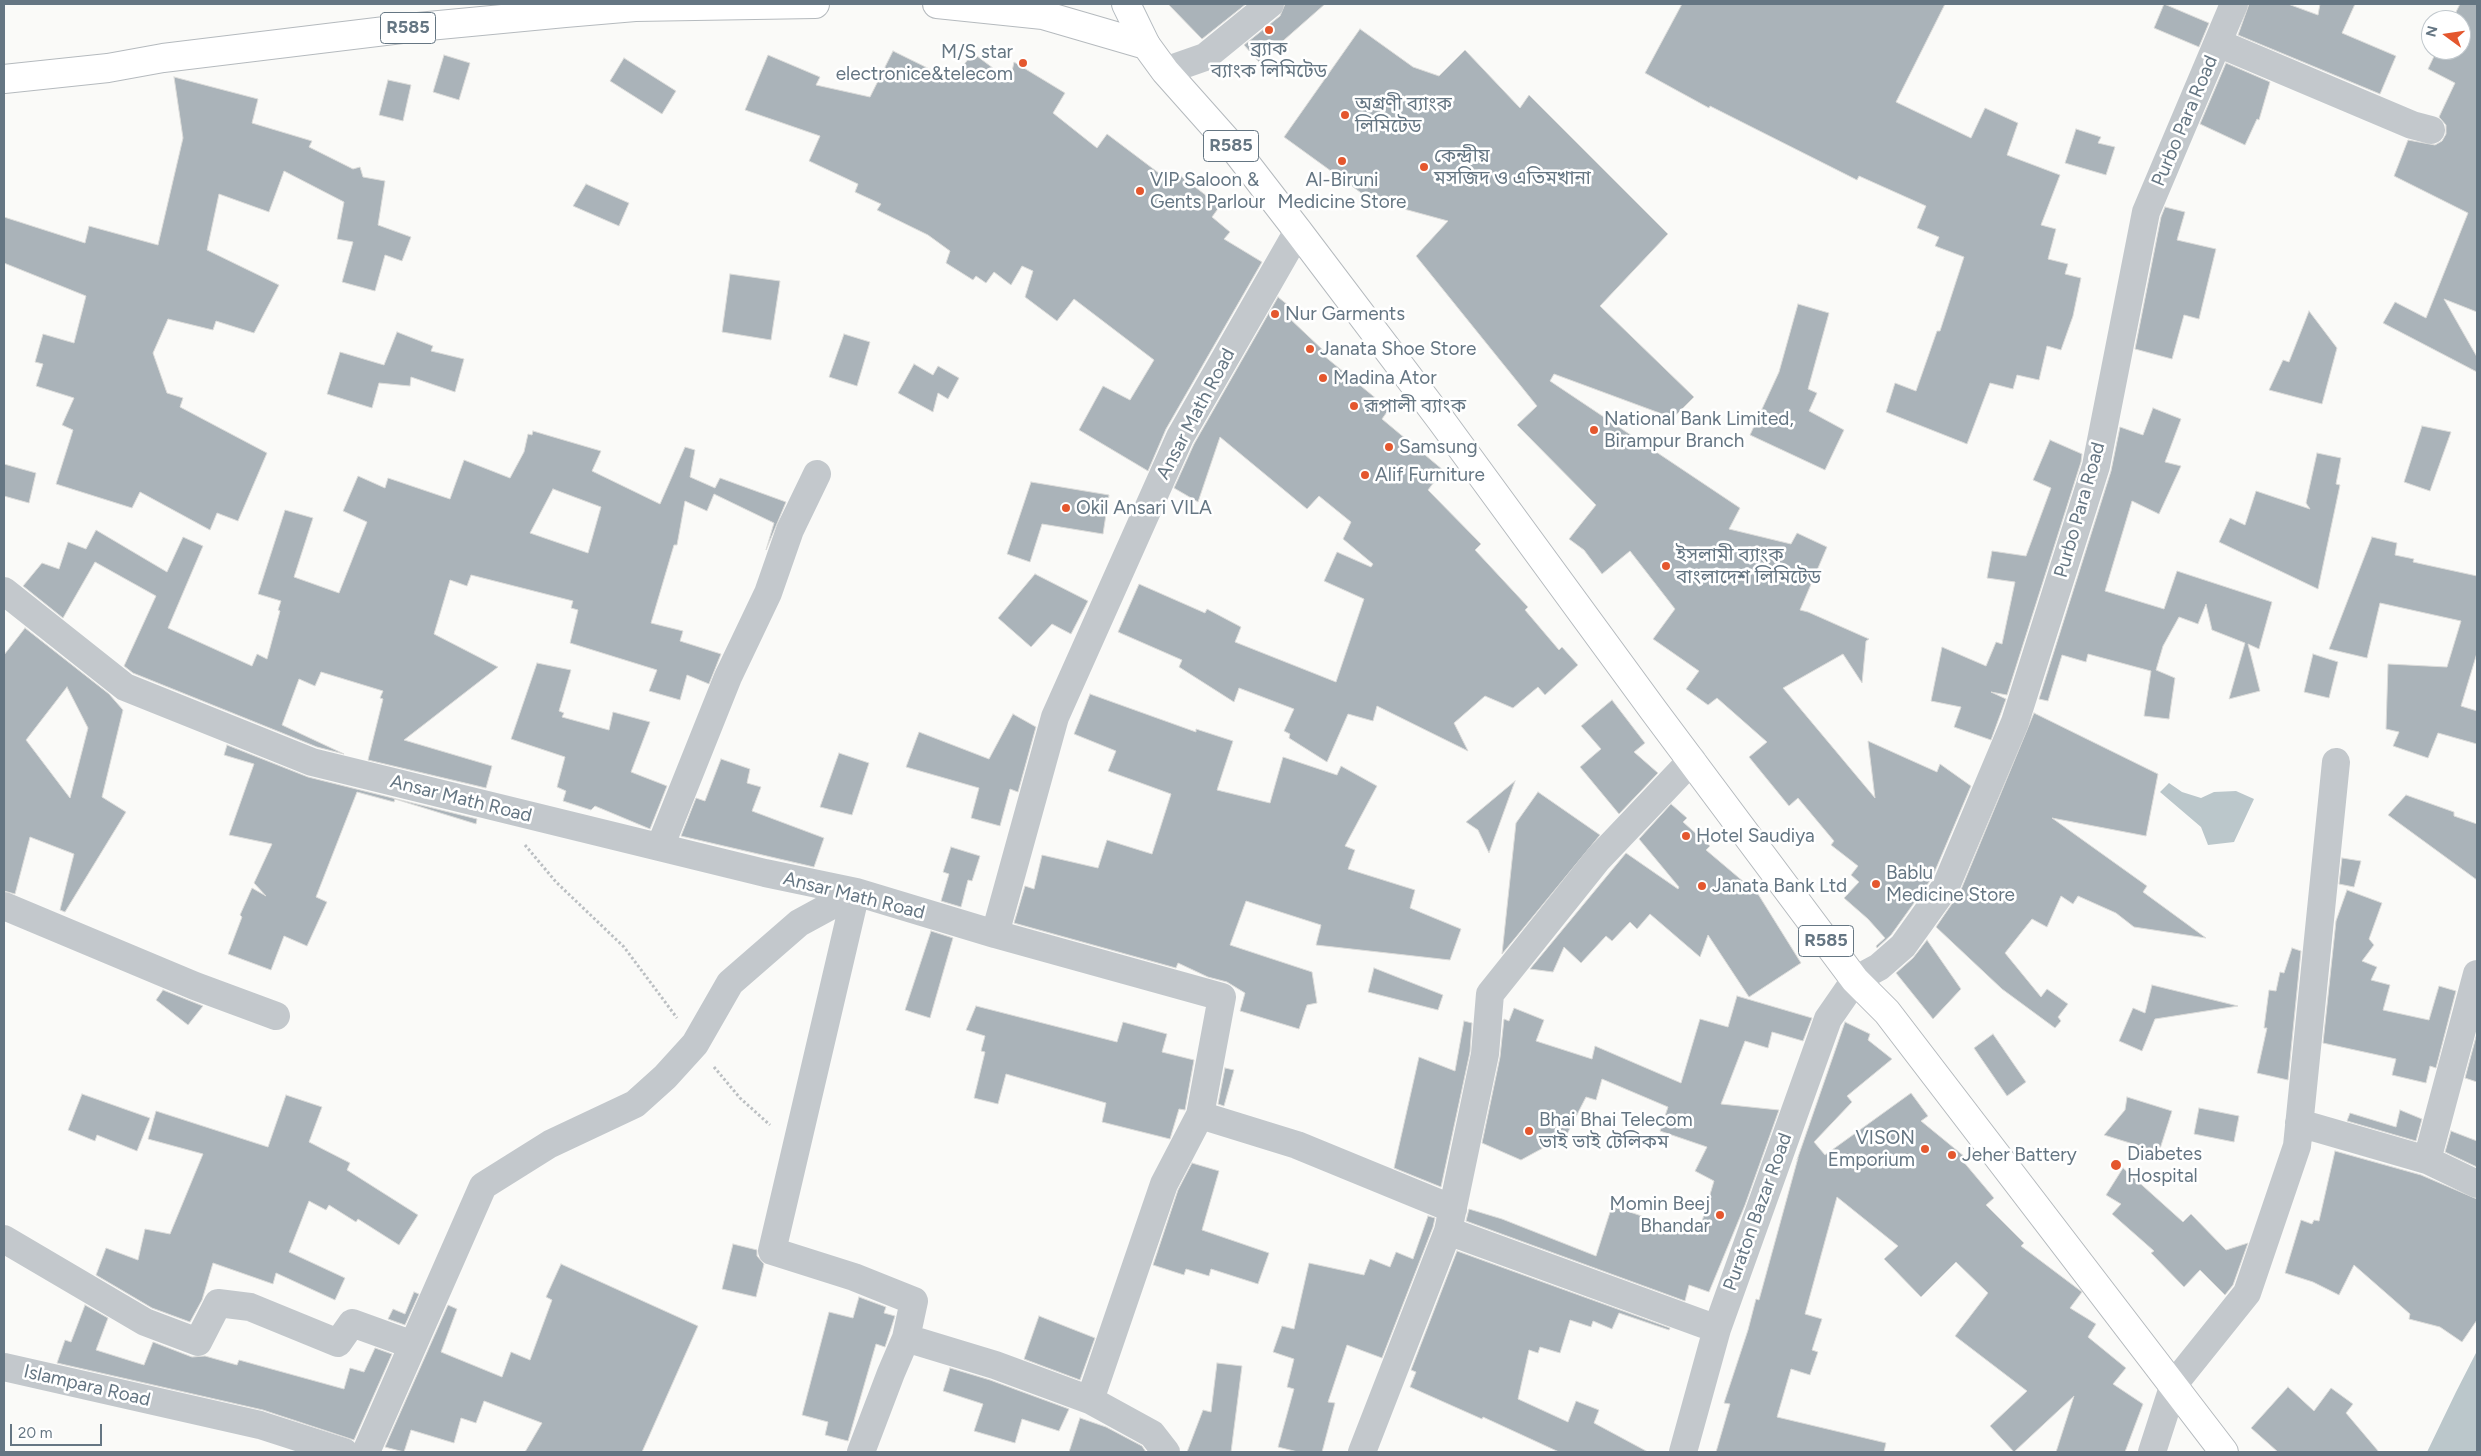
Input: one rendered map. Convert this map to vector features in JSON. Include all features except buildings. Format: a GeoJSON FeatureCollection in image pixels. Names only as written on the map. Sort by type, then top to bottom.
{"type":"FeatureCollection","features":[{"type":"Feature","properties":{"kind":"main road","name":"R585"},"geometry":{"type":"LineString","coordinates":[[4,79],[108,68],[163,58],[418,27],[565,13],[635,7],[815,4]]}},
{"type":"Feature","properties":{"kind":"main road"},"geometry":{"type":"LineString","coordinates":[[938,4],[1044,15],[1146,45]]}},
{"type":"Feature","properties":{"kind":"main road"},"geometry":{"type":"LineString","coordinates":[[1126,4],[1146,45]]}},
{"type":"Feature","properties":{"kind":"main road","name":"R585"},"geometry":{"type":"LineString","coordinates":[[1146,45],[1165,71],[1237,152],[1298,231],[1442,420],[1648,703],[1855,980],[1887,1012],[2174,1384],[2224,1452]]}},
{"type":"Feature","properties":{"kind":"street"},"geometry":{"type":"LineString","coordinates":[[1165,71],[1205,57],[1270,4]]}},
{"type":"Feature","properties":{"kind":"street","name":"Purbo Para Road"},"geometry":{"type":"LineString","coordinates":[[1855,980],[1879,967],[1903,946],[1946,886],[2014,722],[2096,466],[2146,212],[2234,4]]}},
{"type":"Feature","properties":{"kind":"street"},"geometry":{"type":"LineString","coordinates":[[2218,43],[2412,126],[2431,130]]}},
{"type":"Feature","properties":{"kind":"street","name":"Ansar Math Road"},"geometry":{"type":"LineString","coordinates":[[4,591],[125,687],[312,762],[660,847],[856,892],[995,934],[1055,717],[1180,437],[1298,231]]}},
{"type":"Feature","properties":{"kind":"street"},"geometry":{"type":"LineString","coordinates":[[660,847],[728,677],[768,594],[790,530],[817,474]]}},
{"type":"Feature","properties":{"kind":"street"},"geometry":{"type":"LineString","coordinates":[[1362,1452],[1451,1220],[1485,1054],[1490,994],[1598,859],[1692,760]]}},
{"type":"Feature","properties":{"kind":"street"},"geometry":{"type":"LineString","coordinates":[[2152,1452],[2174,1384],[2247,1293],[2297,1146],[2336,762]]}},
{"type":"Feature","properties":{"kind":"street"},"geometry":{"type":"LineString","coordinates":[[366,1452],[483,1186],[550,1144],[635,1104],[695,1044],[730,983],[799,923],[856,892]]}},
{"type":"Feature","properties":{"kind":"street"},"geometry":{"type":"LineString","coordinates":[[856,892],[772,1251],[854,1277],[914,1301],[906,1338],[861,1452]]}},
{"type":"Feature","properties":{"kind":"street"},"geometry":{"type":"LineString","coordinates":[[4,906],[194,986],[276,1016]]}},
{"type":"Feature","properties":{"kind":"street"},"geometry":{"type":"LineString","coordinates":[[995,934],[1222,997],[1200,1114],[1164,1184],[1090,1400]]}},
{"type":"Feature","properties":{"kind":"street"},"geometry":{"type":"LineString","coordinates":[[2427,1160],[2477,974]]}},
{"type":"Feature","properties":{"kind":"street","name":"Puraton Bazar Road"},"geometry":{"type":"LineString","coordinates":[[1683,1452],[1717,1329],[1828,1019],[1855,980]]}},
{"type":"Feature","properties":{"kind":"street"},"geometry":{"type":"LineString","coordinates":[[1200,1114],[1297,1144],[1451,1220],[1717,1329]]}},
{"type":"Feature","properties":{"kind":"street"},"geometry":{"type":"LineString","coordinates":[[2299,1123],[2427,1160],[2477,1184]]}},
{"type":"Feature","properties":{"kind":"street"},"geometry":{"type":"LineString","coordinates":[[4,1239],[145,1322],[198,1342],[218,1303],[250,1307],[338,1343],[352,1323],[413,1345]]}},
{"type":"Feature","properties":{"kind":"street"},"geometry":{"type":"LineString","coordinates":[[906,1338],[962,1357],[995,1365],[1090,1400],[1152,1434],[1166,1452]]}},
{"type":"Feature","properties":{"kind":"street","name":"Islampara Road"},"geometry":{"type":"LineString","coordinates":[[4,1367],[260,1425],[344,1452]]}},
{"type":"Feature","properties":{"kind":"path"},"geometry":{"type":"LineString","coordinates":[[505,809],[528,851],[556,882],[624,947],[695,1044],[740,1098],[795,1147]]}},
{"type":"Feature","properties":{"kind":"shaded area"},"geometry":{"type":"Polygon","coordinates":[[[2169,783],[2182,792],[2201,798],[2214,792],[2236,791],[2254,799],[2234,842],[2208,845],[2201,827],[2160,792],[2169,783]]]}},
{"type":"Feature","properties":{"kind":"shaded area"},"geometry":{"type":"Polygon","coordinates":[[[2477,1351],[2477,1452],[2427,1452],[2456,1392],[2477,1351]]]}},
{"type":"Feature","properties":{"kind":"place","name":"ব্র্যাক ব্যাংক লিমিটেড"},"geometry":{"type":"Point","coordinates":[1269,30]}},
{"type":"Feature","properties":{"kind":"place","name":"M/S star electronice&telecom"},"geometry":{"type":"Point","coordinates":[1023,63]}},
{"type":"Feature","properties":{"kind":"place","name":"অগ্রণী ব্যাংক লিমিটেড"},"geometry":{"type":"Point","coordinates":[1345,115]}},
{"type":"Feature","properties":{"kind":"place","name":"Al-Biruni Medicine Store"},"geometry":{"type":"Point","coordinates":[1342,161]}},
{"type":"Feature","properties":{"kind":"place","name":"কেন্দ্রীয় মসজিদ ও এতিমখানা"},"geometry":{"type":"Point","coordinates":[1424,167]}},
{"type":"Feature","properties":{"kind":"place","name":"VIP Saloon & Gents Parlour"},"geometry":{"type":"Point","coordinates":[1140,191]}},
{"type":"Feature","properties":{"kind":"place","name":"Nur Garments"},"geometry":{"type":"Point","coordinates":[1275,314]}},
{"type":"Feature","properties":{"kind":"place","name":"Janata Shoe Store"},"geometry":{"type":"Point","coordinates":[1310,349]}},
{"type":"Feature","properties":{"kind":"place","name":"Madina Ator"},"geometry":{"type":"Point","coordinates":[1323,378]}},
{"type":"Feature","properties":{"kind":"place","name":"রূপালী ব্যাংক"},"geometry":{"type":"Point","coordinates":[1354,406]}},
{"type":"Feature","properties":{"kind":"place","name":"National Bank Limited, Birampur Branch"},"geometry":{"type":"Point","coordinates":[1594,430]}},
{"type":"Feature","properties":{"kind":"place","name":"Samsung"},"geometry":{"type":"Point","coordinates":[1389,447]}},
{"type":"Feature","properties":{"kind":"place","name":"Alif Furniture"},"geometry":{"type":"Point","coordinates":[1365,475]}},
{"type":"Feature","properties":{"kind":"place","name":"Okil Ansari VILA"},"geometry":{"type":"Point","coordinates":[1066,508]}},
{"type":"Feature","properties":{"kind":"place","name":"ইসলামী ব্যাংক বাংলাদেশ লিমিটেড"},"geometry":{"type":"Point","coordinates":[1666,566]}},
{"type":"Feature","properties":{"kind":"place","name":"Hotel Saudiya"},"geometry":{"type":"Point","coordinates":[1686,836]}},
{"type":"Feature","properties":{"kind":"place","name":"Bablu Medicine Store"},"geometry":{"type":"Point","coordinates":[1876,884]}},
{"type":"Feature","properties":{"kind":"place","name":"Janata Bank Ltd"},"geometry":{"type":"Point","coordinates":[1702,886]}},
{"type":"Feature","properties":{"kind":"place","name":"Bhai Bhai Telecom ভাই ভাই টেলিকম"},"geometry":{"type":"Point","coordinates":[1529,1131]}},
{"type":"Feature","properties":{"kind":"place","name":"VISON Emporium"},"geometry":{"type":"Point","coordinates":[1925,1149]}},
{"type":"Feature","properties":{"kind":"place","name":"Jeher Battery"},"geometry":{"type":"Point","coordinates":[1952,1155]}},
{"type":"Feature","properties":{"kind":"place","name":"Diabetes Hospital"},"geometry":{"type":"Point","coordinates":[2116,1165]}},
{"type":"Feature","properties":{"kind":"place","name":"Momin Beej Bhandar"},"geometry":{"type":"Point","coordinates":[1720,1215]}}]}
